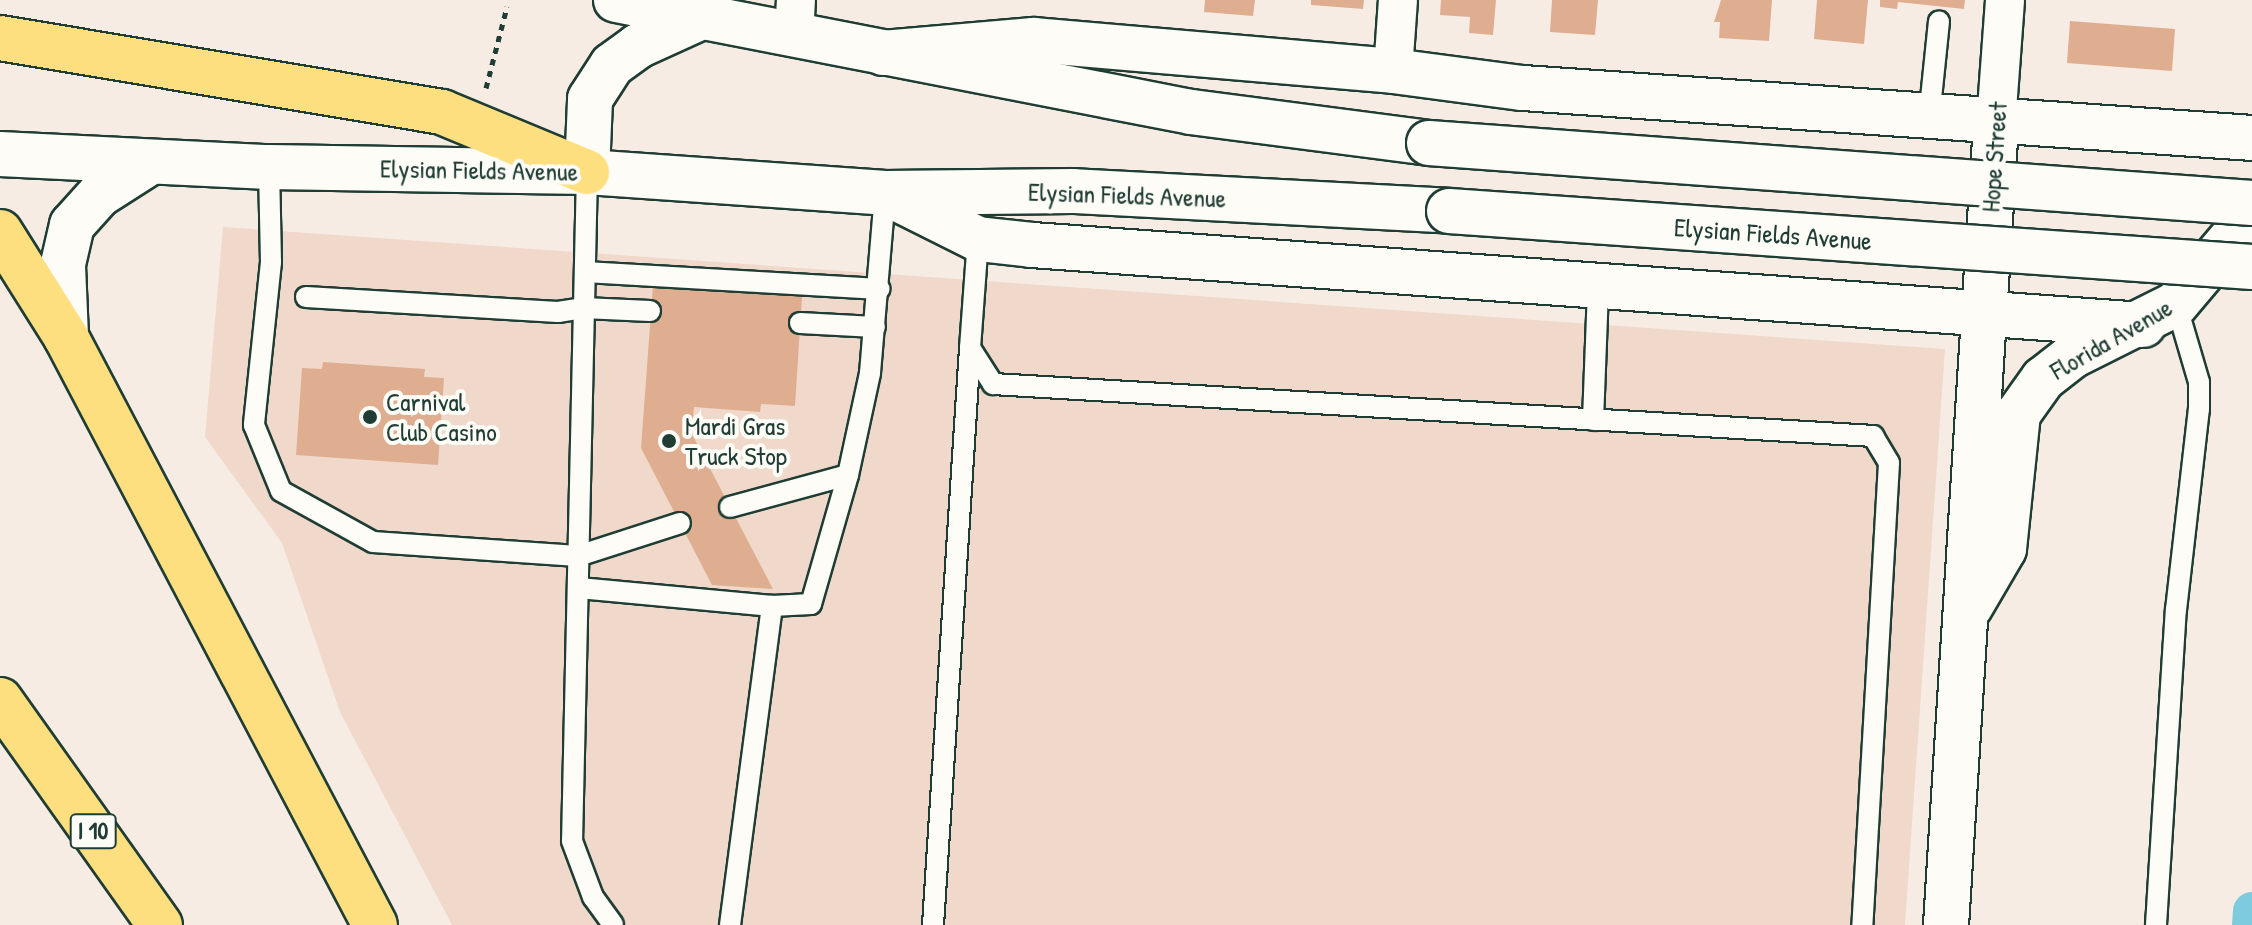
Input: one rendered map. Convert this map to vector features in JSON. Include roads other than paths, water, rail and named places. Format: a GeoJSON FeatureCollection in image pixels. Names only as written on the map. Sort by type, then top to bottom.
{"type":"FeatureCollection","features":[{"type":"Feature","properties":{"kind":"highway"},"geometry":{"type":"LineString","coordinates":[[0,38],[442,112],[587,172]]}},
{"type":"Feature","properties":{"kind":"highway"},"geometry":{"type":"LineString","coordinates":[[0,232],[66,337],[375,925]]}},
{"type":"Feature","properties":{"kind":"highway","name":"I 10"},"geometry":{"type":"LineString","coordinates":[[0,700],[160,925]]}},
{"type":"Feature","properties":{"kind":"main road"},"geometry":{"type":"LineString","coordinates":[[616,0],[702,17],[795,18],[883,53],[1221,117],[1429,143],[2252,203]]}},
{"type":"Feature","properties":{"kind":"main road"},"geometry":{"type":"LineString","coordinates":[[587,172],[590,99],[612,65],[638,46],[702,17]]}},
{"type":"Feature","properties":{"kind":"main road"},"geometry":{"type":"LineString","coordinates":[[883,53],[1033,40],[1393,71],[1523,88],[1996,123],[2252,138]]}},
{"type":"Feature","properties":{"kind":"main road","name":"Hope Street"},"geometry":{"type":"LineString","coordinates":[[1985,314],[1996,123]]}},
{"type":"Feature","properties":{"kind":"main road","name":"Elysian Fields Avenue"},"geometry":{"type":"LineString","coordinates":[[0,154],[269,167],[587,172],[885,193],[1073,191],[1449,211],[2252,267]]}},
{"type":"Feature","properties":{"kind":"main road"},"geometry":{"type":"LineString","coordinates":[[66,337],[63,264],[72,225],[99,195],[149,163]]}},
{"type":"Feature","properties":{"kind":"main road"},"geometry":{"type":"LineString","coordinates":[[885,193],[978,239],[1598,289],[1985,314],[2159,314]]}},
{"type":"Feature","properties":{"kind":"main road","name":"Florida Avenue"},"geometry":{"type":"LineString","coordinates":[[1965,616],[2004,549],[2018,414],[2043,379],[2072,356],[2159,314],[2252,214]]}},
{"type":"Feature","properties":{"kind":"main road","name":"Florida Avenue"},"geometry":{"type":"LineString","coordinates":[[1946,925],[1985,314]]}},
{"type":"Feature","properties":{"kind":"street"},"geometry":{"type":"LineString","coordinates":[[1393,71],[1398,0]]}},
{"type":"Feature","properties":{"kind":"street","name":"Hope Street"},"geometry":{"type":"LineString","coordinates":[[1996,123],[2005,0]]}},
{"type":"Feature","properties":{"kind":"lane"},"geometry":{"type":"LineString","coordinates":[[1929,118],[1939,22]]}},
{"type":"Feature","properties":{"kind":"lane"},"geometry":{"type":"LineString","coordinates":[[269,167],[271,262],[254,425],[281,491],[373,542],[578,556],[680,523]]}},
{"type":"Feature","properties":{"kind":"lane"},"geometry":{"type":"LineString","coordinates":[[587,172],[572,841],[593,897],[613,925]]}},
{"type":"Feature","properties":{"kind":"lane"},"geometry":{"type":"LineString","coordinates":[[579,588],[772,606],[811,604],[848,475],[875,327],[885,193]]}},
{"type":"Feature","properties":{"kind":"lane"},"geometry":{"type":"LineString","coordinates":[[933,925],[978,239]]}},
{"type":"Feature","properties":{"kind":"lane"},"geometry":{"type":"LineString","coordinates":[[585,272],[880,289]]}},
{"type":"Feature","properties":{"kind":"lane"},"geometry":{"type":"LineString","coordinates":[[1593,420],[1598,289]]}},
{"type":"Feature","properties":{"kind":"lane"},"geometry":{"type":"LineString","coordinates":[[306,297],[558,312],[583,308],[650,311]]}},
{"type":"Feature","properties":{"kind":"lane"},"geometry":{"type":"LineString","coordinates":[[2156,925],[2176,610],[2199,409],[2197,370],[2159,314]]}},
{"type":"Feature","properties":{"kind":"lane"},"geometry":{"type":"LineString","coordinates":[[800,323],[875,327]]}},
{"type":"Feature","properties":{"kind":"lane"},"geometry":{"type":"LineString","coordinates":[[970,348],[993,384],[1873,436],[1889,463],[1862,925]]}},
{"type":"Feature","properties":{"kind":"lane"},"geometry":{"type":"LineString","coordinates":[[730,507],[848,475]]}},
{"type":"Feature","properties":{"kind":"lane"},"geometry":{"type":"LineString","coordinates":[[730,925],[772,606]]}},
{"type":"Feature","properties":{"kind":"waterway"},"geometry":{"type":"LineString","coordinates":[[2251,925],[2252,911]]}},
{"type":"Feature","properties":{"kind":"place","name":"Carnival Club Casino"},"geometry":{"type":"Point","coordinates":[370,417]}},
{"type":"Feature","properties":{"kind":"place","name":"Mardi Gras Truck Stop"},"geometry":{"type":"Point","coordinates":[669,441]}}]}
